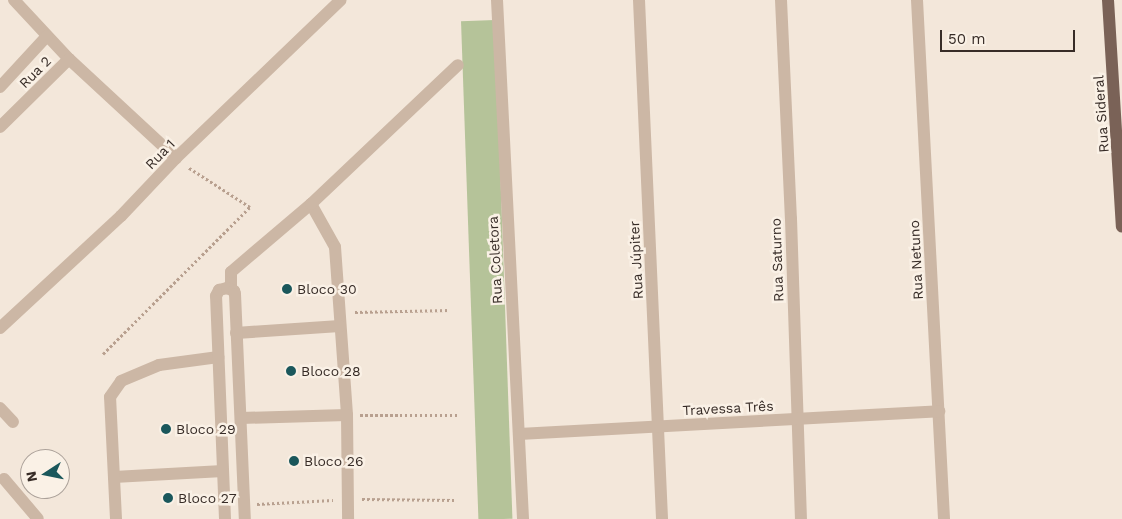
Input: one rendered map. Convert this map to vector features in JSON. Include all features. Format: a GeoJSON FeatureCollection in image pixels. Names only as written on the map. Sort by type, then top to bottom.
{"type":"FeatureCollection","features":[{"type":"Feature","properties":{"kind":"main road","name":"Rua Sideral"},"geometry":{"type":"LineString","coordinates":[[1108,0],[1117,63],[1122,227]]}},
{"type":"Feature","properties":{"kind":"street"},"geometry":{"type":"LineString","coordinates":[[14,0],[69,59],[176,158]]}},
{"type":"Feature","properties":{"kind":"street","name":"Rua 1"},"geometry":{"type":"LineString","coordinates":[[0,328],[122,216],[176,158],[341,0]]}},
{"type":"Feature","properties":{"kind":"street","name":"Rua Coletora"},"geometry":{"type":"LineString","coordinates":[[497,0],[523,519]]}},
{"type":"Feature","properties":{"kind":"street","name":"Rua Júpiter"},"geometry":{"type":"LineString","coordinates":[[639,0],[662,519]]}},
{"type":"Feature","properties":{"kind":"street","name":"Rua Saturno"},"geometry":{"type":"LineString","coordinates":[[781,0],[791,219],[801,519]]}},
{"type":"Feature","properties":{"kind":"street","name":"Rua Netuno"},"geometry":{"type":"LineString","coordinates":[[917,0],[944,519]]}},
{"type":"Feature","properties":{"kind":"street","name":"Rua 2"},"geometry":{"type":"LineString","coordinates":[[0,87],[46,36]]}},
{"type":"Feature","properties":{"kind":"street","name":"Rua 2"},"geometry":{"type":"LineString","coordinates":[[0,127],[69,59]]}},
{"type":"Feature","properties":{"kind":"street"},"geometry":{"type":"LineString","coordinates":[[245,519],[235,294],[231,289],[231,272],[311,204],[458,65]]}},
{"type":"Feature","properties":{"kind":"street"},"geometry":{"type":"LineString","coordinates":[[311,204],[335,247],[347,415],[348,519]]}},
{"type":"Feature","properties":{"kind":"street"},"geometry":{"type":"LineString","coordinates":[[225,519],[217,293],[224,288],[231,289]]}},
{"type":"Feature","properties":{"kind":"street"},"geometry":{"type":"LineString","coordinates":[[236,333],[340,326]]}},
{"type":"Feature","properties":{"kind":"street"},"geometry":{"type":"LineString","coordinates":[[116,519],[110,397],[120,381],[159,365],[218,357]]}},
{"type":"Feature","properties":{"kind":"street"},"geometry":{"type":"LineString","coordinates":[[219,372],[238,371]]}},
{"type":"Feature","properties":{"kind":"street"},"geometry":{"type":"LineString","coordinates":[[0,408],[13,422]]}},
{"type":"Feature","properties":{"kind":"street","name":"Travessa Três"},"geometry":{"type":"LineString","coordinates":[[519,434],[939,411]]}},
{"type":"Feature","properties":{"kind":"street"},"geometry":{"type":"LineString","coordinates":[[241,418],[347,415]]}},
{"type":"Feature","properties":{"kind":"street"},"geometry":{"type":"LineString","coordinates":[[114,477],[223,471]]}},
{"type":"Feature","properties":{"kind":"street"},"geometry":{"type":"LineString","coordinates":[[4,479],[38,519]]}},
{"type":"Feature","properties":{"kind":"path"},"geometry":{"type":"LineString","coordinates":[[103,354],[250,207],[176,158]]}},
{"type":"Feature","properties":{"kind":"path"},"geometry":{"type":"LineString","coordinates":[[339,312],[450,310]]}},
{"type":"Feature","properties":{"kind":"path"},"geometry":{"type":"LineString","coordinates":[[347,415],[459,415]]}},
{"type":"Feature","properties":{"kind":"path"},"geometry":{"type":"LineString","coordinates":[[244,505],[348,499],[454,500]]}},
{"type":"Feature","properties":{"kind":"green space"},"geometry":{"type":"Polygon","coordinates":[[[495,20],[512,519],[478,519],[461,21],[495,20]]]}},
{"type":"Feature","properties":{"kind":"place","name":"Bloco 30"},"geometry":{"type":"Point","coordinates":[287,289]}},
{"type":"Feature","properties":{"kind":"place","name":"Bloco 28"},"geometry":{"type":"Point","coordinates":[291,371]}},
{"type":"Feature","properties":{"kind":"place","name":"Bloco 29"},"geometry":{"type":"Point","coordinates":[166,429]}},
{"type":"Feature","properties":{"kind":"place","name":"Bloco 26"},"geometry":{"type":"Point","coordinates":[294,461]}},
{"type":"Feature","properties":{"kind":"place","name":"Bloco 27"},"geometry":{"type":"Point","coordinates":[168,498]}}]}
